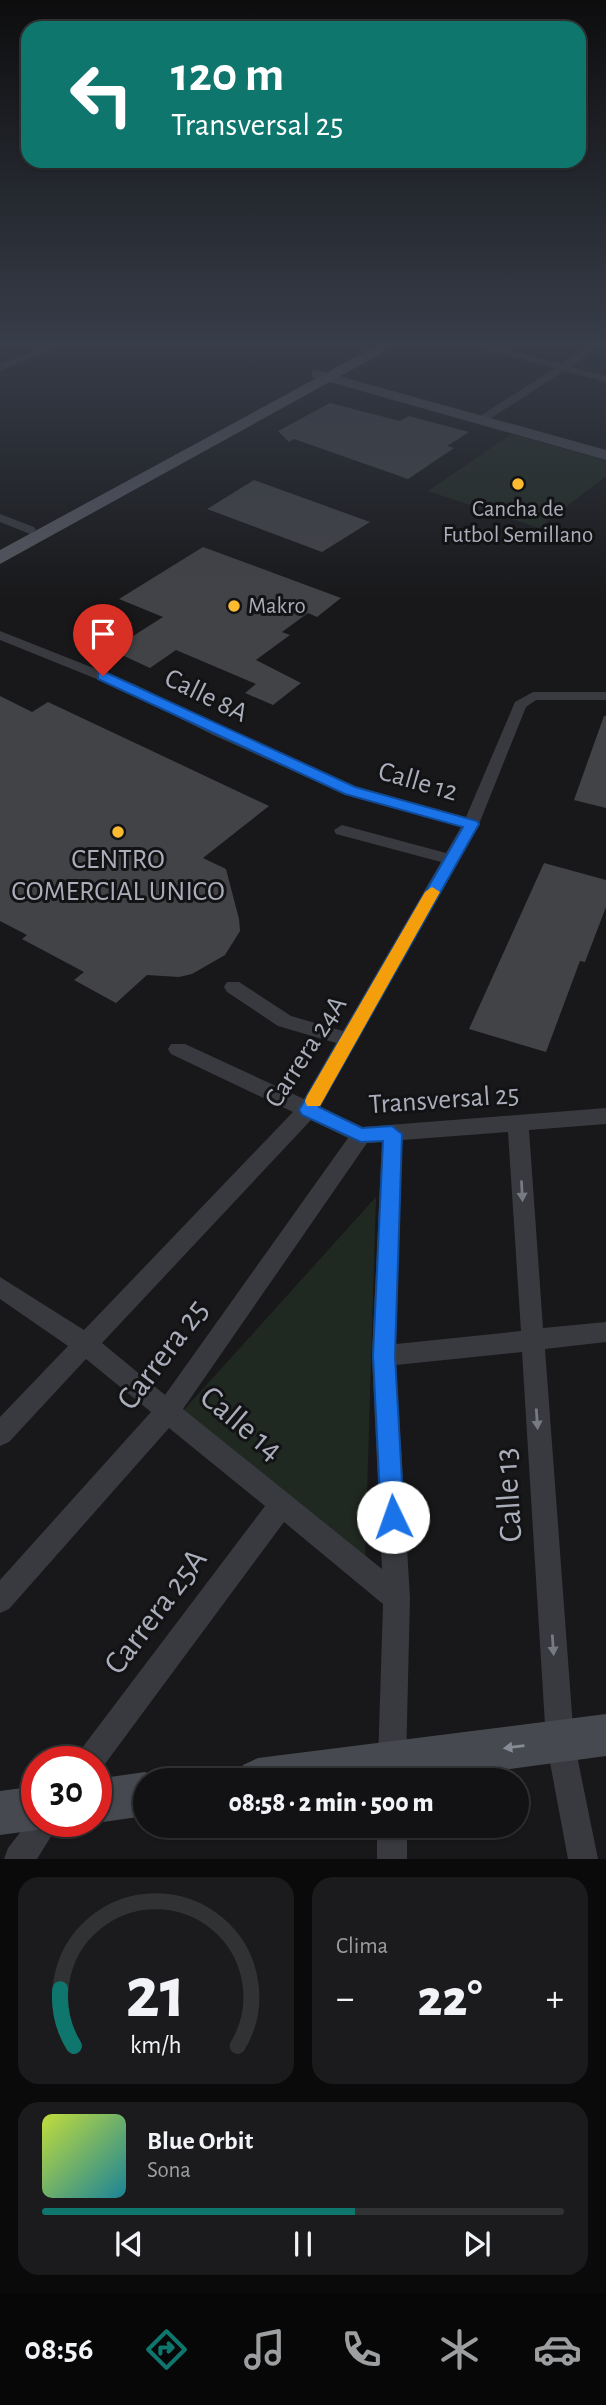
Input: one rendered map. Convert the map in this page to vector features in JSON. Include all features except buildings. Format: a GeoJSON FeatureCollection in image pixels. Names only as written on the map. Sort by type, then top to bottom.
{"type":"FeatureCollection","features":[{"type":"Feature","properties":{"kind":"main road"},"geometry":{"type":"LineString","coordinates":[[0,547],[223,429]]}},
{"type":"Feature","properties":{"kind":"main road"},"geometry":{"type":"LineString","coordinates":[[0,558],[229,429]]}},
{"type":"Feature","properties":{"kind":"street"},"geometry":{"type":"LineString","coordinates":[[512,429],[606,455]]}},
{"type":"Feature","properties":{"kind":"street"},"geometry":{"type":"LineString","coordinates":[[0,518],[30,530]]}},
{"type":"Feature","properties":{"kind":"street","name":"Calle 8A"},"geometry":{"type":"LineString","coordinates":[[0,635],[128,687],[218,732],[350,790]]}},
{"type":"Feature","properties":{"kind":"street","name":"Carrera 24A"},"geometry":{"type":"LineString","coordinates":[[0,1434],[308,1110],[471,824],[520,705],[533,696],[606,696]]}},
{"type":"Feature","properties":{"kind":"street","name":"Calle 12"},"geometry":{"type":"LineString","coordinates":[[350,790],[471,824]]}},
{"type":"Feature","properties":{"kind":"street"},"geometry":{"type":"LineString","coordinates":[[342,830],[450,859]]}},
{"type":"Feature","properties":{"kind":"street"},"geometry":{"type":"LineString","coordinates":[[233,988],[285,1021],[350,1040]]}},
{"type":"Feature","properties":{"kind":"street","name":"Transversal 25"},"geometry":{"type":"LineString","coordinates":[[178,1049],[361,1135],[606,1116]]}},
{"type":"Feature","properties":{"kind":"street","name":"Calle 13"},"geometry":{"type":"LineString","coordinates":[[518,1123],[560,1741],[583,1859]]}},
{"type":"Feature","properties":{"kind":"street"},"geometry":{"type":"LineString","coordinates":[[392,1134],[384,1356],[397,1598],[392,1768]]}},
{"type":"Feature","properties":{"kind":"street","name":"Carrera 25"},"geometry":{"type":"LineString","coordinates":[[0,1600],[168,1411],[361,1135]]}},
{"type":"Feature","properties":{"kind":"street","name":"Calle 14"},"geometry":{"type":"LineString","coordinates":[[0,1287],[85,1344],[397,1598]]}},
{"type":"Feature","properties":{"kind":"street"},"geometry":{"type":"LineString","coordinates":[[384,1356],[606,1332]]}},
{"type":"Feature","properties":{"kind":"street","name":"Carrera 25A"},"geometry":{"type":"LineString","coordinates":[[101,1746],[281,1506]]}},
{"type":"Feature","properties":{"kind":"street"},"geometry":{"type":"LineString","coordinates":[[409,1768],[606,1735]]}},
{"type":"Feature","properties":{"kind":"street"},"geometry":{"type":"LineString","coordinates":[[112,1799],[133,1796]]}},
{"type":"Feature","properties":{"kind":"street"},"geometry":{"type":"LineString","coordinates":[[0,1813],[21,1810]]}},
{"type":"Feature","properties":{"kind":"street"},"geometry":{"type":"LineString","coordinates":[[19,1859],[34,1837]]}},
{"type":"Feature","properties":{"kind":"street"},"geometry":{"type":"LineString","coordinates":[[392,1838],[392,1859]]}},
{"type":"Feature","properties":{"kind":"shaded area","name":"Cancha de Futbol Semillano"},"geometry":{"type":"Polygon","coordinates":[[[512,434],[606,461],[606,476],[539,528],[428,491],[512,434]]]}},
{"type":"Feature","properties":{"kind":"shaded area"},"geometry":{"type":"Polygon","coordinates":[[[376,1197],[365,1560],[181,1413],[376,1197]]]}},
{"type":"Feature","properties":{"kind":"slow traffic"},"geometry":{"type":"LineString","coordinates":[[314,1101],[432,892]]}},
{"type":"Feature","properties":{"kind":"place","name":"Cancha de Futbol Semillano"},"geometry":{"type":"Point","coordinates":[518,484]}},
{"type":"Feature","properties":{"kind":"place","name":"Makro"},"geometry":{"type":"Point","coordinates":[234,606]}},
{"type":"Feature","properties":{"kind":"place","name":"CENTRO COMERCIAL UNICO"},"geometry":{"type":"Point","coordinates":[118,832]}},
{"type":"Feature","properties":{"kind":"route"},"geometry":{"type":"LineString","coordinates":[[103,676],[218,732],[350,790],[471,824],[308,1110],[361,1135],[392,1134],[384,1356],[393,1517]]}}]}
